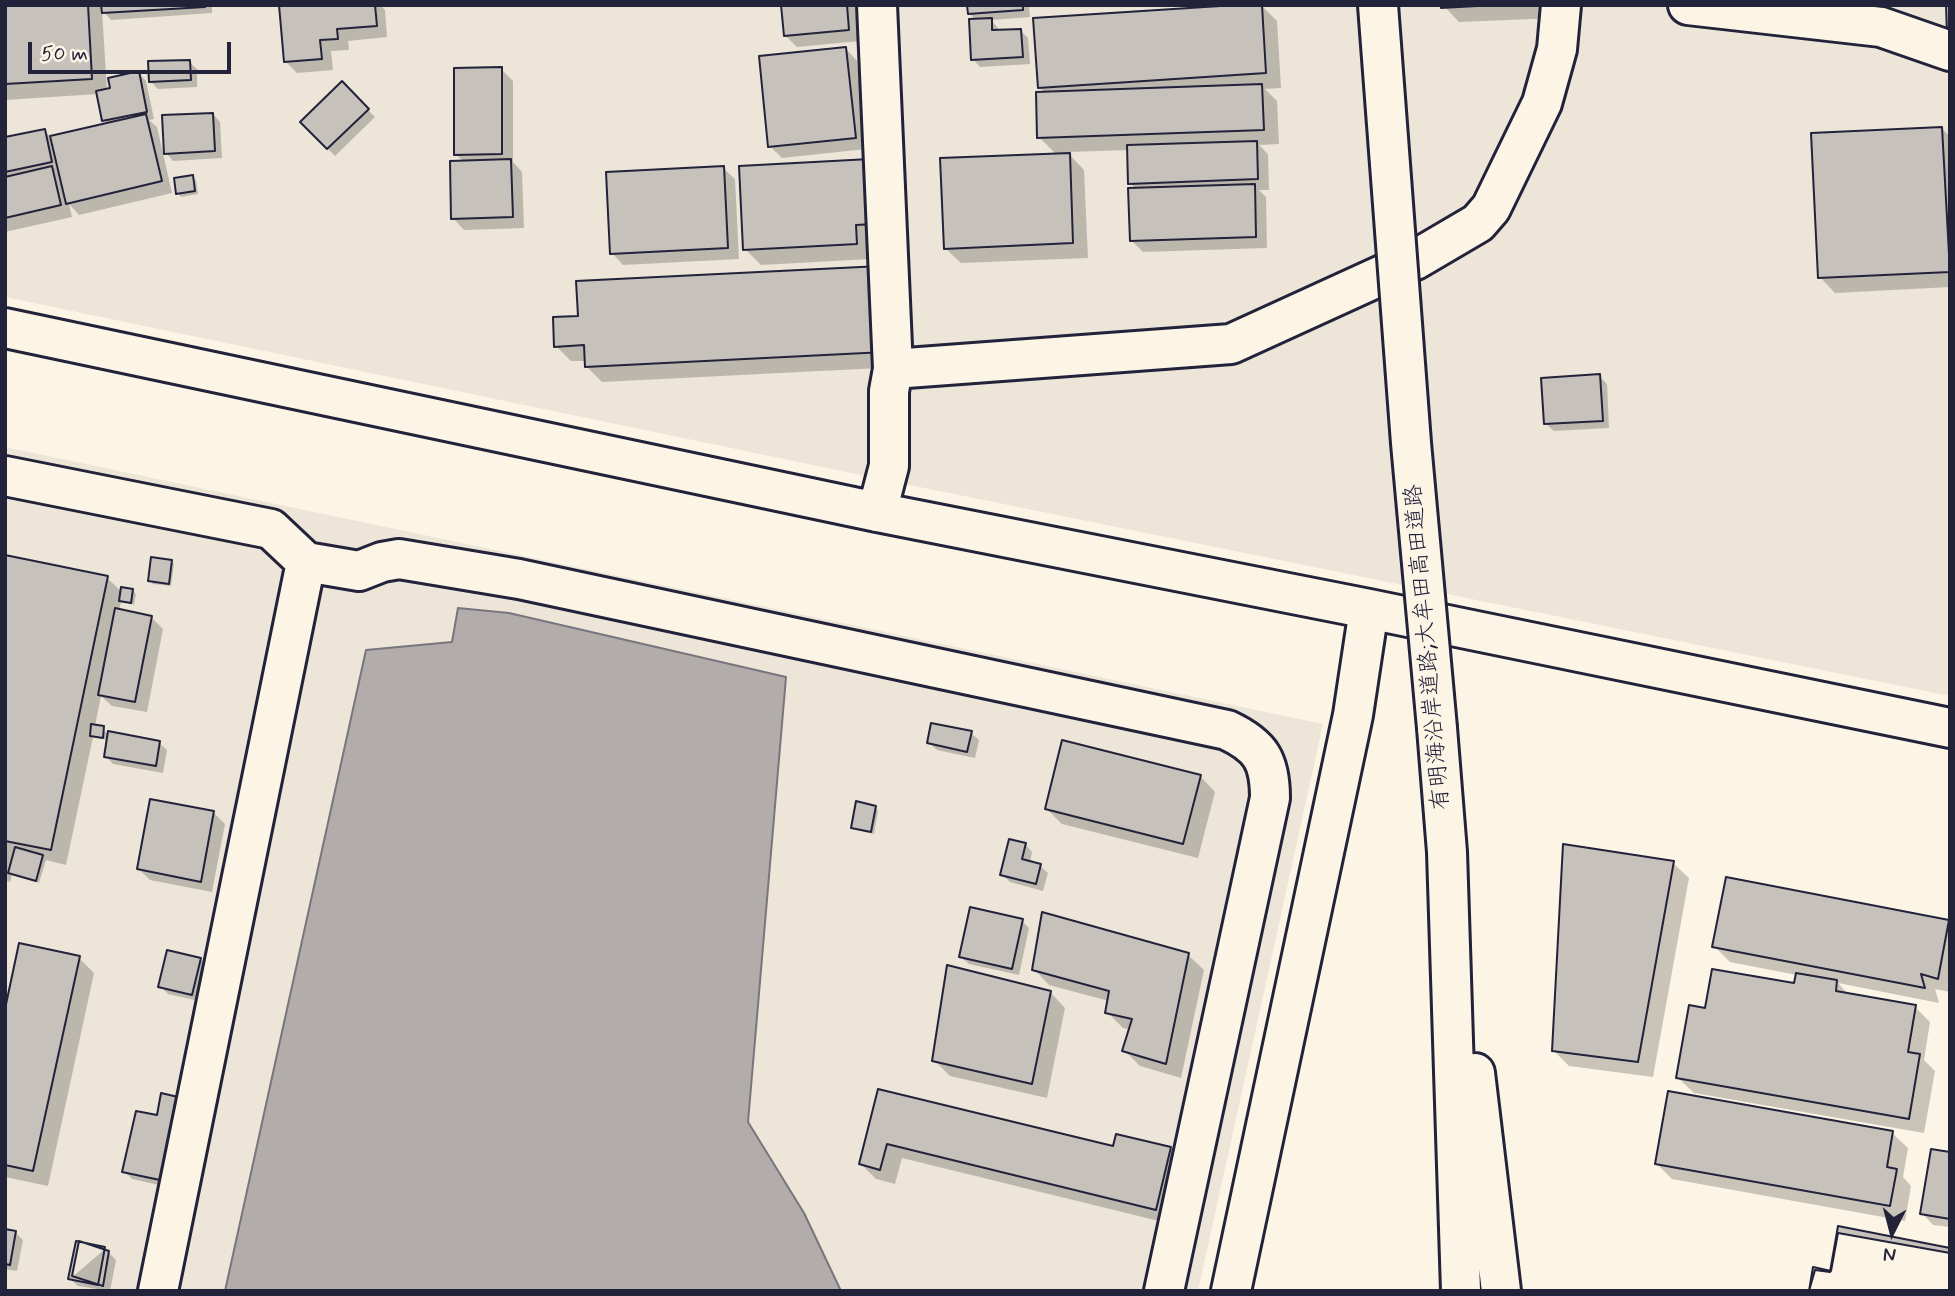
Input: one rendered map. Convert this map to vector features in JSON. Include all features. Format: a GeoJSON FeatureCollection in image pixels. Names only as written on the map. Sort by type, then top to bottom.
{"type":"FeatureCollection","features":[{"type":"Feature","properties":{"kind":"main road"},"geometry":{"type":"LineString","coordinates":[[877,5],[893,369],[889,391],[889,466],[877,512]]}},
{"type":"Feature","properties":{"kind":"main road","name":"有明海沿岸道路;大牟田高田道路"},"geometry":{"type":"LineString","coordinates":[[1378,5],[1411,443],[1447,852],[1461,1291]]}},
{"type":"Feature","properties":{"kind":"main road"},"geometry":{"type":"LineString","coordinates":[[893,369],[1231,344],[1415,260],[1478,223],[1491,208],[1542,103],[1557,49],[1561,5]]}},
{"type":"Feature","properties":{"kind":"main road"},"geometry":{"type":"LineString","coordinates":[[1688,5],[1881,27],[1950,51]]}},
{"type":"Feature","properties":{"kind":"main road"},"geometry":{"type":"LineString","coordinates":[[5,328],[877,512],[1950,728]]}},
{"type":"Feature","properties":{"kind":"main road"},"geometry":{"type":"LineString","coordinates":[[5,476],[271,529],[306,562],[359,571],[398,559],[519,579],[1227,730],[1244,738],[1258,749],[1266,764],[1270,798],[1164,1291]]}},
{"type":"Feature","properties":{"kind":"main road"},"geometry":{"type":"LineString","coordinates":[[158,1291],[306,562]]}},
{"type":"Feature","properties":{"kind":"main road"},"geometry":{"type":"LineString","coordinates":[[1231,1291],[1353,715],[1369,609]]}},
{"type":"Feature","properties":{"kind":"main road"},"geometry":{"type":"LineString","coordinates":[[1447,852],[1502,1291]]}},
{"type":"Feature","properties":{"kind":"main road"},"geometry":{"type":"LineString","coordinates":[[1445,1291],[1455,1139]]}},
{"type":"Feature","properties":{"kind":"shaded area"},"geometry":{"type":"Polygon","coordinates":[[[5,5],[1950,5],[1950,696],[885,480],[5,297],[5,5]]]}},
{"type":"Feature","properties":{"kind":"shaded area"},"geometry":{"type":"Polygon","coordinates":[[[5,447],[1323,724],[1198,1291],[5,1291],[5,447]]]}},
{"type":"Feature","properties":{"kind":"shaded area"},"geometry":{"type":"Polygon","coordinates":[[[458,608],[509,613],[786,677],[748,1122],[804,1213],[841,1291],[225,1291],[366,650],[452,642],[458,608]]]}},
{"type":"Feature","properties":{"kind":"building"},"geometry":{"type":"Polygon","coordinates":[[[5,5],[88,5],[92,79],[5,84],[5,5]]]}},
{"type":"Feature","properties":{"kind":"building"},"geometry":{"type":"Polygon","coordinates":[[[101,5],[205,5],[205,7],[102,13],[101,5]]]}},
{"type":"Feature","properties":{"kind":"building"},"geometry":{"type":"Polygon","coordinates":[[[279,5],[375,5],[377,26],[337,29],[338,39],[320,40],[322,59],[284,62],[279,5]]]}},
{"type":"Feature","properties":{"kind":"building"},"geometry":{"type":"Polygon","coordinates":[[[781,5],[847,5],[849,30],[784,36],[781,5]]]}},
{"type":"Feature","properties":{"kind":"building"},"geometry":{"type":"Polygon","coordinates":[[[967,5],[1023,5],[1023,10],[968,14],[967,5]]]}},
{"type":"Feature","properties":{"kind":"building"},"geometry":{"type":"Polygon","coordinates":[[[1262,5],[1266,73],[1038,88],[1033,18],[1262,5]]]}},
{"type":"Feature","properties":{"kind":"building"},"geometry":{"type":"Polygon","coordinates":[[[1441,5],[1495,5],[1441,8],[1441,5]]]}},
{"type":"Feature","properties":{"kind":"building"},"geometry":{"type":"Polygon","coordinates":[[[1946,5],[1950,5],[1950,34],[1947,35],[1946,5]]]}},
{"type":"Feature","properties":{"kind":"building"},"geometry":{"type":"Polygon","coordinates":[[[992,18],[992,30],[1021,29],[1023,57],[971,60],[969,19],[992,18]]]}},
{"type":"Feature","properties":{"kind":"building"},"geometry":{"type":"Polygon","coordinates":[[[846,47],[856,138],[768,147],[759,56],[846,47]]]}},
{"type":"Feature","properties":{"kind":"building"},"geometry":{"type":"Polygon","coordinates":[[[190,60],[191,80],[149,82],[148,61],[190,60]]]}},
{"type":"Feature","properties":{"kind":"building"},"geometry":{"type":"Polygon","coordinates":[[[502,67],[502,154],[454,155],[454,68],[502,67]]]}},
{"type":"Feature","properties":{"kind":"building"},"geometry":{"type":"Polygon","coordinates":[[[139,71],[147,112],[102,121],[96,91],[110,88],[108,78],[139,71]]]}},
{"type":"Feature","properties":{"kind":"building"},"geometry":{"type":"Polygon","coordinates":[[[342,81],[369,109],[327,149],[300,122],[342,81]]]}},
{"type":"Feature","properties":{"kind":"building"},"geometry":{"type":"Polygon","coordinates":[[[1262,84],[1264,130],[1037,138],[1036,92],[1262,84]]]}},
{"type":"Feature","properties":{"kind":"building"},"geometry":{"type":"Polygon","coordinates":[[[213,113],[215,151],[164,154],[162,115],[213,113]]]}},
{"type":"Feature","properties":{"kind":"building"},"geometry":{"type":"Polygon","coordinates":[[[146,114],[162,181],[66,204],[50,136],[146,114]]]}},
{"type":"Feature","properties":{"kind":"building"},"geometry":{"type":"Polygon","coordinates":[[[1942,127],[1950,272],[1818,278],[1811,133],[1942,127]]]}},
{"type":"Feature","properties":{"kind":"building"},"geometry":{"type":"Polygon","coordinates":[[[45,129],[52,162],[5,172],[5,137],[45,129]]]}},
{"type":"Feature","properties":{"kind":"building"},"geometry":{"type":"Polygon","coordinates":[[[1257,141],[1258,179],[1128,184],[1127,145],[1257,141]]]}},
{"type":"Feature","properties":{"kind":"building"},"geometry":{"type":"Polygon","coordinates":[[[1070,153],[1073,243],[944,249],[940,158],[1070,153]]]}},
{"type":"Feature","properties":{"kind":"building"},"geometry":{"type":"Polygon","coordinates":[[[511,159],[513,217],[451,219],[450,161],[511,159]]]}},
{"type":"Feature","properties":{"kind":"building"},"geometry":{"type":"Polygon","coordinates":[[[870,159],[873,224],[856,225],[857,244],[743,250],[739,166],[870,159]]]}},
{"type":"Feature","properties":{"kind":"building"},"geometry":{"type":"Polygon","coordinates":[[[52,166],[61,205],[5,218],[5,177],[52,166]]]}},
{"type":"Feature","properties":{"kind":"building"},"geometry":{"type":"Polygon","coordinates":[[[724,166],[728,248],[610,254],[606,172],[724,166]]]}},
{"type":"Feature","properties":{"kind":"building"},"geometry":{"type":"Polygon","coordinates":[[[193,175],[195,191],[176,194],[174,178],[193,175]]]}},
{"type":"Feature","properties":{"kind":"building"},"geometry":{"type":"Polygon","coordinates":[[[1255,184],[1256,237],[1130,241],[1128,188],[1255,184]]]}},
{"type":"Feature","properties":{"kind":"building"},"geometry":{"type":"Polygon","coordinates":[[[881,266],[885,352],[585,367],[584,345],[554,347],[553,317],[578,316],[576,281],[881,266]]]}},
{"type":"Feature","properties":{"kind":"building"},"geometry":{"type":"Polygon","coordinates":[[[1600,374],[1603,421],[1544,424],[1541,378],[1600,374]]]}},
{"type":"Feature","properties":{"kind":"building"},"geometry":{"type":"Polygon","coordinates":[[[5,555],[108,576],[51,850],[5,841],[5,555]]]}},
{"type":"Feature","properties":{"kind":"building"},"geometry":{"type":"Polygon","coordinates":[[[151,557],[172,560],[169,584],[148,581],[151,557]]]}},
{"type":"Feature","properties":{"kind":"building"},"geometry":{"type":"Polygon","coordinates":[[[121,587],[133,589],[131,603],[119,601],[121,587]]]}},
{"type":"Feature","properties":{"kind":"building"},"geometry":{"type":"Polygon","coordinates":[[[115,608],[152,616],[135,702],[98,695],[115,608]]]}},
{"type":"Feature","properties":{"kind":"building"},"geometry":{"type":"Polygon","coordinates":[[[931,723],[972,731],[967,752],[927,743],[931,723]]]}},
{"type":"Feature","properties":{"kind":"building"},"geometry":{"type":"Polygon","coordinates":[[[91,724],[104,726],[103,738],[90,736],[91,724]]]}},
{"type":"Feature","properties":{"kind":"building"},"geometry":{"type":"Polygon","coordinates":[[[108,731],[160,741],[156,766],[104,757],[108,731]]]}},
{"type":"Feature","properties":{"kind":"building"},"geometry":{"type":"Polygon","coordinates":[[[1062,740],[1201,775],[1183,844],[1045,809],[1062,740]]]}},
{"type":"Feature","properties":{"kind":"building"},"geometry":{"type":"Polygon","coordinates":[[[150,799],[214,811],[201,882],[137,869],[150,799]]]}},
{"type":"Feature","properties":{"kind":"building"},"geometry":{"type":"Polygon","coordinates":[[[856,801],[876,806],[871,832],[851,828],[856,801]]]}},
{"type":"Feature","properties":{"kind":"building"},"geometry":{"type":"Polygon","coordinates":[[[1009,839],[1026,843],[1022,859],[1041,864],[1036,884],[1000,875],[1009,839]]]}},
{"type":"Feature","properties":{"kind":"building"},"geometry":{"type":"Polygon","coordinates":[[[1563,844],[1674,861],[1638,1062],[1552,1051],[1563,844]]]}},
{"type":"Feature","properties":{"kind":"building"},"geometry":{"type":"Polygon","coordinates":[[[15,847],[43,855],[36,881],[8,873],[15,847]]]}},
{"type":"Feature","properties":{"kind":"building"},"geometry":{"type":"Polygon","coordinates":[[[1726,877],[1949,920],[1938,979],[1921,974],[1925,988],[1712,947],[1726,877]]]}},
{"type":"Feature","properties":{"kind":"building"},"geometry":{"type":"Polygon","coordinates":[[[970,907],[1023,919],[1012,969],[959,957],[970,907]]]}},
{"type":"Feature","properties":{"kind":"building"},"geometry":{"type":"Polygon","coordinates":[[[1042,912],[1189,953],[1166,1064],[1122,1051],[1132,1019],[1105,1013],[1109,991],[1032,970],[1042,912]]]}},
{"type":"Feature","properties":{"kind":"building"},"geometry":{"type":"Polygon","coordinates":[[[19,943],[80,956],[33,1171],[5,1165],[5,1009],[19,943]]]}},
{"type":"Feature","properties":{"kind":"building"},"geometry":{"type":"Polygon","coordinates":[[[167,950],[201,958],[192,995],[158,987],[167,950]]]}},
{"type":"Feature","properties":{"kind":"building"},"geometry":{"type":"Polygon","coordinates":[[[947,965],[1051,991],[1032,1084],[932,1061],[947,965]]]}},
{"type":"Feature","properties":{"kind":"building"},"geometry":{"type":"Polygon","coordinates":[[[1712,969],[1794,983],[1796,973],[1837,980],[1836,991],[1916,1005],[1908,1052],[1920,1054],[1909,1119],[1676,1078],[1689,1005],[1705,1008],[1712,969]]]}},
{"type":"Feature","properties":{"kind":"building"},"geometry":{"type":"Polygon","coordinates":[[[878,1089],[1113,1146],[1116,1134],[1171,1147],[1156,1210],[887,1144],[880,1170],[859,1164],[878,1089]]]}},
{"type":"Feature","properties":{"kind":"building"},"geometry":{"type":"Polygon","coordinates":[[[1668,1091],[1893,1131],[1887,1167],[1897,1169],[1890,1206],[1655,1164],[1668,1091]]]}},
{"type":"Feature","properties":{"kind":"building"},"geometry":{"type":"Polygon","coordinates":[[[161,1093],[178,1097],[160,1180],[122,1172],[136,1111],[157,1115],[161,1093]]]}},
{"type":"Feature","properties":{"kind":"building"},"geometry":{"type":"Polygon","coordinates":[[[1931,1149],[1950,1152],[1950,1219],[1920,1214],[1931,1149]]]}},
{"type":"Feature","properties":{"kind":"building"},"geometry":{"type":"Polygon","coordinates":[[[1838,1226],[1950,1248],[1950,1291],[1809,1291],[1815,1270],[1830,1272],[1838,1226]]]}},
{"type":"Feature","properties":{"kind":"building"},"geometry":{"type":"Polygon","coordinates":[[[5,1229],[16,1231],[10,1265],[5,1264],[5,1229]]]}},
{"type":"Feature","properties":{"kind":"building"},"geometry":{"type":"Polygon","coordinates":[[[1838,1233],[1950,1253],[1950,1291],[1809,1291],[1813,1267],[1831,1271],[1838,1233]]]}},
{"type":"Feature","properties":{"kind":"building"},"geometry":{"type":"Polygon","coordinates":[[[76,1241],[105,1247],[98,1285],[68,1279],[76,1241]]]}},
{"type":"Feature","properties":{"kind":"building"},"geometry":{"type":"Polygon","coordinates":[[[79,1241],[109,1251],[103,1286],[72,1276],[79,1241]]]}}]}
